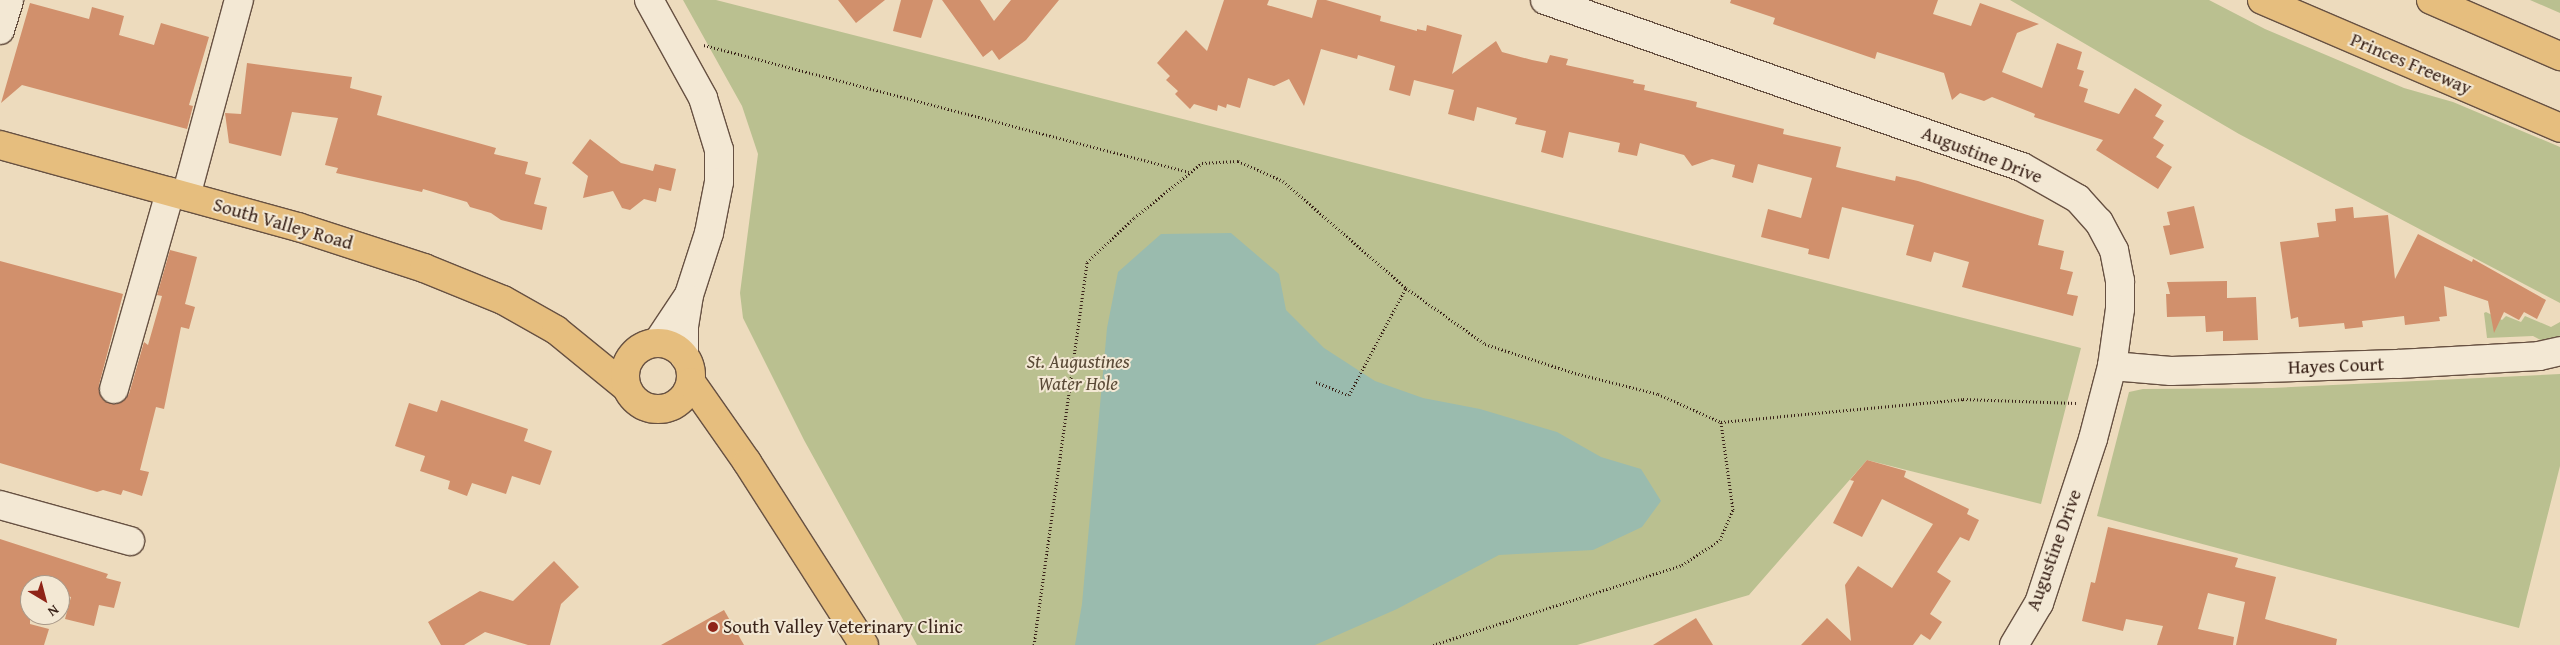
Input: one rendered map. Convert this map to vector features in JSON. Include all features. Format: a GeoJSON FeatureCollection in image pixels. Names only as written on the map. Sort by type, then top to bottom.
{"type":"FeatureCollection","features":[{"type":"Feature","properties":{"kind":"main road","name":"Princes Freeway"},"geometry":{"type":"LineString","coordinates":[[2262,0],[2560,128]]}},
{"type":"Feature","properties":{"kind":"main road"},"geometry":{"type":"LineString","coordinates":[[2431,0],[2560,56]]}},
{"type":"Feature","properties":{"kind":"main road","name":"South Valley Road"},"geometry":{"type":"LineString","coordinates":[[0,145],[298,227],[424,268],[502,300],[556,330],[602,347],[650,345],[676,348],[687,369],[864,645]]}},
{"type":"Feature","properties":{"kind":"main road","name":"South Valley Road"},"geometry":{"type":"LineString","coordinates":[[556,330],[626,387],[641,405],[660,409],[671,407],[707,426],[747,462]]}},
{"type":"Feature","properties":{"kind":"main road"},"geometry":{"type":"LineString","coordinates":[[626,387],[626,366],[632,354],[650,345]]}},
{"type":"Feature","properties":{"kind":"main road"},"geometry":{"type":"LineString","coordinates":[[671,407],[684,396],[687,369]]}},
{"type":"Feature","properties":{"kind":"street"},"geometry":{"type":"LineString","coordinates":[[0,30],[9,0]]}},
{"type":"Feature","properties":{"kind":"street"},"geometry":{"type":"LineString","coordinates":[[114,389],[239,0]]}},
{"type":"Feature","properties":{"kind":"street"},"geometry":{"type":"LineString","coordinates":[[649,0],[703,98],[719,150],[719,182],[709,233],[689,295],[684,327],[687,369]]}},
{"type":"Feature","properties":{"kind":"street","name":"Augustine Drive"},"geometry":{"type":"LineString","coordinates":[[1545,0],[2013,163],[2056,183],[2078,199],[2099,222],[2114,250],[2120,309],[2112,366],[2101,407],[2039,603],[2020,643]]}},
{"type":"Feature","properties":{"kind":"street"},"geometry":{"type":"LineString","coordinates":[[650,345],[689,295]]}},
{"type":"Feature","properties":{"kind":"street","name":"Hayes Court"},"geometry":{"type":"LineString","coordinates":[[2112,366],[2171,371],[2389,365],[2539,356],[2560,351]]}},
{"type":"Feature","properties":{"kind":"street"},"geometry":{"type":"LineString","coordinates":[[0,505],[130,541]]}},
{"type":"Feature","properties":{"kind":"path"},"geometry":{"type":"LineString","coordinates":[[669,36],[1190,172]]}},
{"type":"Feature","properties":{"kind":"path"},"geometry":{"type":"LineString","coordinates":[[1034,645],[1087,262],[1202,163],[1238,161],[1283,182],[1406,288],[1485,344],[1575,373],[1658,394],[1722,422],[1963,399],[2071,402],[2101,407]]}},
{"type":"Feature","properties":{"kind":"path"},"geometry":{"type":"LineString","coordinates":[[1316,382],[1349,395],[1406,288]]}},
{"type":"Feature","properties":{"kind":"path"},"geometry":{"type":"LineString","coordinates":[[1433,645],[1682,565],[1720,540],[1733,510],[1722,422]]}},
{"type":"Feature","properties":{"kind":"green space","name":"St. Augustines Water Hole"},"geometry":{"type":"Polygon","coordinates":[[[683,0],[716,0],[2081,348],[2041,504],[1867,460],[1749,595],[1577,645],[917,645],[804,440],[743,318],[740,293],[758,154],[742,106],[683,0]]]}},
{"type":"Feature","properties":{"kind":"green space"},"geometry":{"type":"Polygon","coordinates":[[[2010,0],[2209,0],[2265,29],[2404,88],[2453,102],[2560,147],[2560,303],[2239,134],[2010,0]]]}},
{"type":"Feature","properties":{"kind":"green space"},"geometry":{"type":"Polygon","coordinates":[[[2530,0],[2560,0],[2560,13],[2530,0]]]}},
{"type":"Feature","properties":{"kind":"green space"},"geometry":{"type":"Polygon","coordinates":[[[2486,312],[2502,320],[2506,316],[2521,322],[2525,316],[2551,327],[2560,322],[2560,346],[2556,348],[2533,336],[2487,338],[2484,313],[2486,312]]]}},
{"type":"Feature","properties":{"kind":"green space"},"geometry":{"type":"Polygon","coordinates":[[[2560,374],[2560,466],[2519,628],[2097,516],[2129,392],[2143,389],[2272,388],[2560,374]]]}},
{"type":"Feature","properties":{"kind":"shaded area"},"geometry":{"type":"Polygon","coordinates":[[[1231,233],[1279,274],[1286,310],[1324,348],[1375,381],[1423,398],[1480,409],[1557,432],[1601,457],[1641,469],[1661,501],[1642,527],[1593,550],[1499,555],[1397,609],[1315,645],[1075,645],[1082,604],[1107,328],[1118,272],[1161,234],[1231,233]]]}},
{"type":"Feature","properties":{"kind":"building"},"geometry":{"type":"Polygon","coordinates":[[[838,0],[885,0],[856,23],[838,0]]]}},
{"type":"Feature","properties":{"kind":"building"},"geometry":{"type":"Polygon","coordinates":[[[901,0],[933,0],[921,38],[893,31],[901,0]]]}},
{"type":"Feature","properties":{"kind":"building"},"geometry":{"type":"Polygon","coordinates":[[[942,0],[980,0],[994,21],[1011,0],[1059,0],[1026,40],[999,60],[992,50],[983,57],[942,0]]]}},
{"type":"Feature","properties":{"kind":"building"},"geometry":{"type":"Polygon","coordinates":[[[1224,0],[1269,0],[1267,5],[1312,18],[1317,0],[1326,0],[1381,16],[1380,21],[1417,31],[1417,29],[1426,31],[1427,25],[1462,35],[1452,74],[1496,41],[1502,52],[1532,60],[1547,63],[1550,55],[1568,59],[1566,65],[1634,80],[1633,83],[1645,85],[1644,90],[1697,102],[1696,107],[1784,129],[1783,134],[1841,147],[1836,167],[1895,181],[1896,176],[1918,181],[2044,220],[2038,245],[2064,251],[2060,269],[2073,272],[2067,294],[2078,296],[2073,316],[1962,287],[1969,262],[1934,252],[1931,262],[1906,255],[1914,225],[1842,207],[1829,259],[1808,254],[1809,249],[1761,237],[1768,209],[1801,218],[1812,178],[1758,164],[1753,183],[1732,177],[1735,165],[1712,159],[1692,166],[1684,155],[1640,143],[1637,156],[1618,152],[1620,143],[1569,132],[1563,158],[1541,152],[1546,131],[1515,124],[1517,118],[1477,107],[1474,121],[1448,114],[1454,90],[1414,80],[1410,96],[1389,90],[1395,66],[1358,55],[1357,59],[1321,49],[1304,106],[1289,79],[1274,86],[1248,78],[1240,108],[1227,104],[1226,108],[1218,105],[1217,111],[1194,104],[1190,109],[1175,94],[1178,91],[1166,80],[1170,76],[1157,63],[1186,30],[1207,51],[1224,0]]]}},
{"type":"Feature","properties":{"kind":"building"},"geometry":{"type":"Polygon","coordinates":[[[1731,0],[1938,0],[1933,14],[1971,26],[1980,3],[2039,24],[2017,33],[2002,72],[2042,88],[2057,43],[2082,52],[2077,69],[2084,71],[2079,86],[2088,89],[2084,102],[2119,114],[2135,88],[2162,105],[2155,116],[2164,121],[2153,138],[2164,145],[2156,157],[2172,167],[2158,189],[2096,150],[2103,140],[2034,117],[2035,114],[1992,97],[1984,101],[1960,93],[1952,100],[1944,73],[1877,52],[1875,59],[1773,24],[1775,18],[1730,3],[1731,0]]]}},
{"type":"Feature","properties":{"kind":"building"},"geometry":{"type":"Polygon","coordinates":[[[30,3],[89,19],[92,7],[124,16],[119,35],[154,45],[161,23],[209,37],[189,105],[193,106],[187,129],[22,85],[1,103],[30,3]]]}},
{"type":"Feature","properties":{"kind":"building"},"geometry":{"type":"Polygon","coordinates":[[[247,63],[352,77],[350,88],[382,96],[377,115],[496,148],[494,154],[528,162],[525,174],[541,178],[534,204],[547,207],[542,230],[501,220],[491,213],[470,207],[467,202],[423,189],[422,192],[336,173],[338,168],[325,165],[338,118],[292,112],[281,156],[229,143],[225,113],[241,114],[247,63]]]}},
{"type":"Feature","properties":{"kind":"building"},"geometry":{"type":"Polygon","coordinates":[[[590,139],[621,163],[653,171],[655,164],[676,169],[671,191],[659,188],[656,202],[644,199],[630,210],[622,208],[613,191],[583,198],[588,176],[572,163],[590,139]]]}},
{"type":"Feature","properties":{"kind":"building"},"geometry":{"type":"Polygon","coordinates":[[[2194,206],[2204,248],[2170,255],[2163,226],[2170,225],[2167,212],[2194,206]]]}},
{"type":"Feature","properties":{"kind":"building"},"geometry":{"type":"Polygon","coordinates":[[[2353,207],[2354,218],[2388,215],[2395,279],[2418,234],[2472,262],[2473,259],[2546,300],[2537,319],[2524,312],[2519,320],[2504,312],[2494,333],[2488,301],[2444,286],[2447,316],[2439,317],[2440,321],[2405,325],[2404,316],[2362,321],[2363,327],[2345,329],[2344,323],[2299,327],[2298,317],[2291,319],[2280,242],[2319,237],[2317,223],[2336,221],[2335,209],[2353,207]]]}},
{"type":"Feature","properties":{"kind":"building"},"geometry":{"type":"Polygon","coordinates":[[[170,250],[197,257],[185,304],[195,307],[189,329],[181,327],[164,409],[156,407],[140,470],[149,472],[142,496],[123,490],[121,495],[103,490],[97,492],[0,463],[0,261],[123,294],[99,385],[102,399],[117,404],[129,394],[144,342],[148,345],[162,296],[157,295],[170,250]]]}},
{"type":"Feature","properties":{"kind":"building"},"geometry":{"type":"Polygon","coordinates":[[[2227,281],[2227,298],[2256,297],[2258,340],[2223,341],[2223,331],[2206,332],[2205,316],[2167,317],[2166,294],[2170,294],[2167,282],[2227,281]]]}},
{"type":"Feature","properties":{"kind":"building"},"geometry":{"type":"Polygon","coordinates":[[[441,400],[528,429],[524,441],[552,451],[540,485],[512,476],[506,494],[472,483],[467,496],[448,489],[450,481],[420,471],[425,456],[395,446],[409,403],[437,412],[441,400]]]}},
{"type":"Feature","properties":{"kind":"building"},"geometry":{"type":"Polygon","coordinates":[[[1867,460],[1906,471],[1904,477],[1969,509],[1967,514],[1979,520],[1969,541],[1960,537],[1937,572],[1951,581],[1930,614],[1942,622],[1930,640],[1921,634],[1913,645],[1801,645],[1827,618],[1851,641],[1845,585],[1858,566],[1892,588],[1933,524],[1882,499],[1862,537],[1833,523],[1854,481],[1850,480],[1867,460]]]}},
{"type":"Feature","properties":{"kind":"building"},"geometry":{"type":"Polygon","coordinates":[[[2108,527],[2238,558],[2235,567],[2276,577],[2265,619],[2337,639],[2336,645],[2236,645],[2245,602],[2208,593],[2198,629],[2234,637],[2233,645],[2157,645],[2163,626],[2126,619],[2123,631],[2082,621],[2091,582],[2095,583],[2108,527]]]}},
{"type":"Feature","properties":{"kind":"building"},"geometry":{"type":"Polygon","coordinates":[[[0,539],[108,574],[106,578],[121,582],[114,608],[99,605],[94,626],[70,620],[70,575],[20,575],[20,625],[34,625],[49,629],[44,645],[0,645],[0,539]]]}},
{"type":"Feature","properties":{"kind":"building"},"geometry":{"type":"Polygon","coordinates":[[[554,561],[579,587],[561,604],[550,645],[528,645],[485,632],[464,645],[441,645],[428,622],[480,591],[513,601],[554,561]]]}},
{"type":"Feature","properties":{"kind":"building","name":"South Valley Veterinary Clinic"},"geometry":{"type":"Polygon","coordinates":[[[724,610],[744,645],[661,645],[724,610]]]}},
{"type":"Feature","properties":{"kind":"building"},"geometry":{"type":"Polygon","coordinates":[[[1696,618],[1713,645],[1653,645],[1696,618]]]}},
{"type":"Feature","properties":{"kind":"place","name":"South Valley Veterinary Clinic"},"geometry":{"type":"Point","coordinates":[713,627]}}]}
